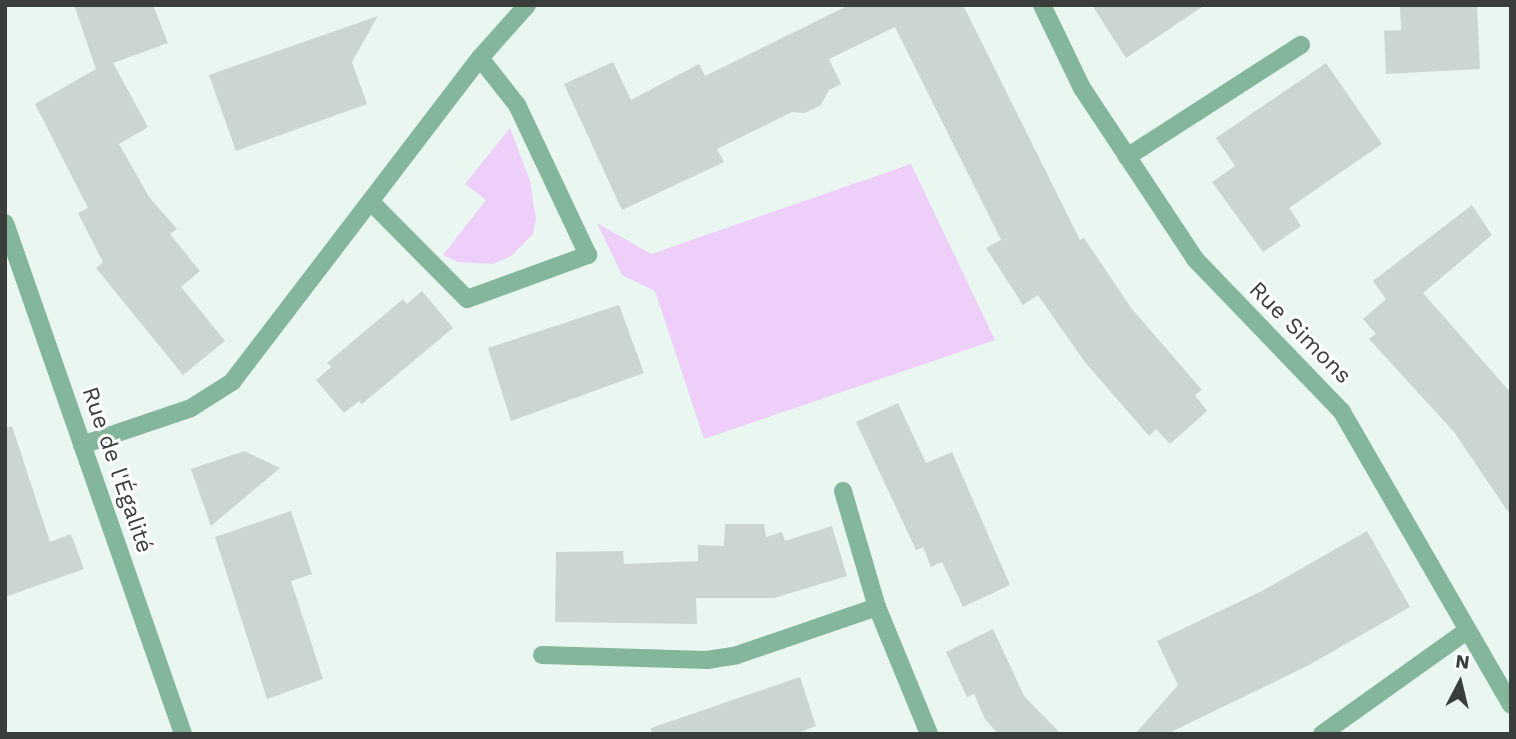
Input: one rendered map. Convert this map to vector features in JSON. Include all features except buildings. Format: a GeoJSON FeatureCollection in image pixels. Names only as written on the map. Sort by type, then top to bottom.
{"type":"FeatureCollection","features":[{"type":"Feature","properties":{"kind":"street"},"geometry":{"type":"LineString","coordinates":[[82,445],[191,408],[232,382],[480,58],[527,5]]}},
{"type":"Feature","properties":{"kind":"street","name":"Rue Simons"},"geometry":{"type":"LineString","coordinates":[[1042,5],[1082,88],[1210,276],[1342,412],[1511,705]]}},
{"type":"Feature","properties":{"kind":"street"},"geometry":{"type":"LineString","coordinates":[[1127,157],[1301,46]]}},
{"type":"Feature","properties":{"kind":"street"},"geometry":{"type":"LineString","coordinates":[[371,202],[467,299],[588,255],[517,105],[480,58]]}},
{"type":"Feature","properties":{"kind":"street","name":"Rue de l'Égalité"},"geometry":{"type":"LineString","coordinates":[[5,223],[183,734]]}},
{"type":"Feature","properties":{"kind":"street"},"geometry":{"type":"LineString","coordinates":[[843,491],[877,607],[929,734]]}},
{"type":"Feature","properties":{"kind":"street"},"geometry":{"type":"LineString","coordinates":[[542,655],[707,660],[737,655],[877,607]]}},
{"type":"Feature","properties":{"kind":"street"},"geometry":{"type":"LineString","coordinates":[[1322,734],[1468,630]]}},
{"type":"Feature","properties":{"kind":"shaded area"},"geometry":{"type":"Polygon","coordinates":[[[510,128],[530,181],[536,219],[533,234],[511,256],[493,264],[458,262],[443,255],[486,200],[465,184],[510,128]]]}},
{"type":"Feature","properties":{"kind":"shaded area"},"geometry":{"type":"Polygon","coordinates":[[[911,164],[995,340],[704,439],[655,291],[622,275],[597,223],[651,254],[911,164]]]}}]}
